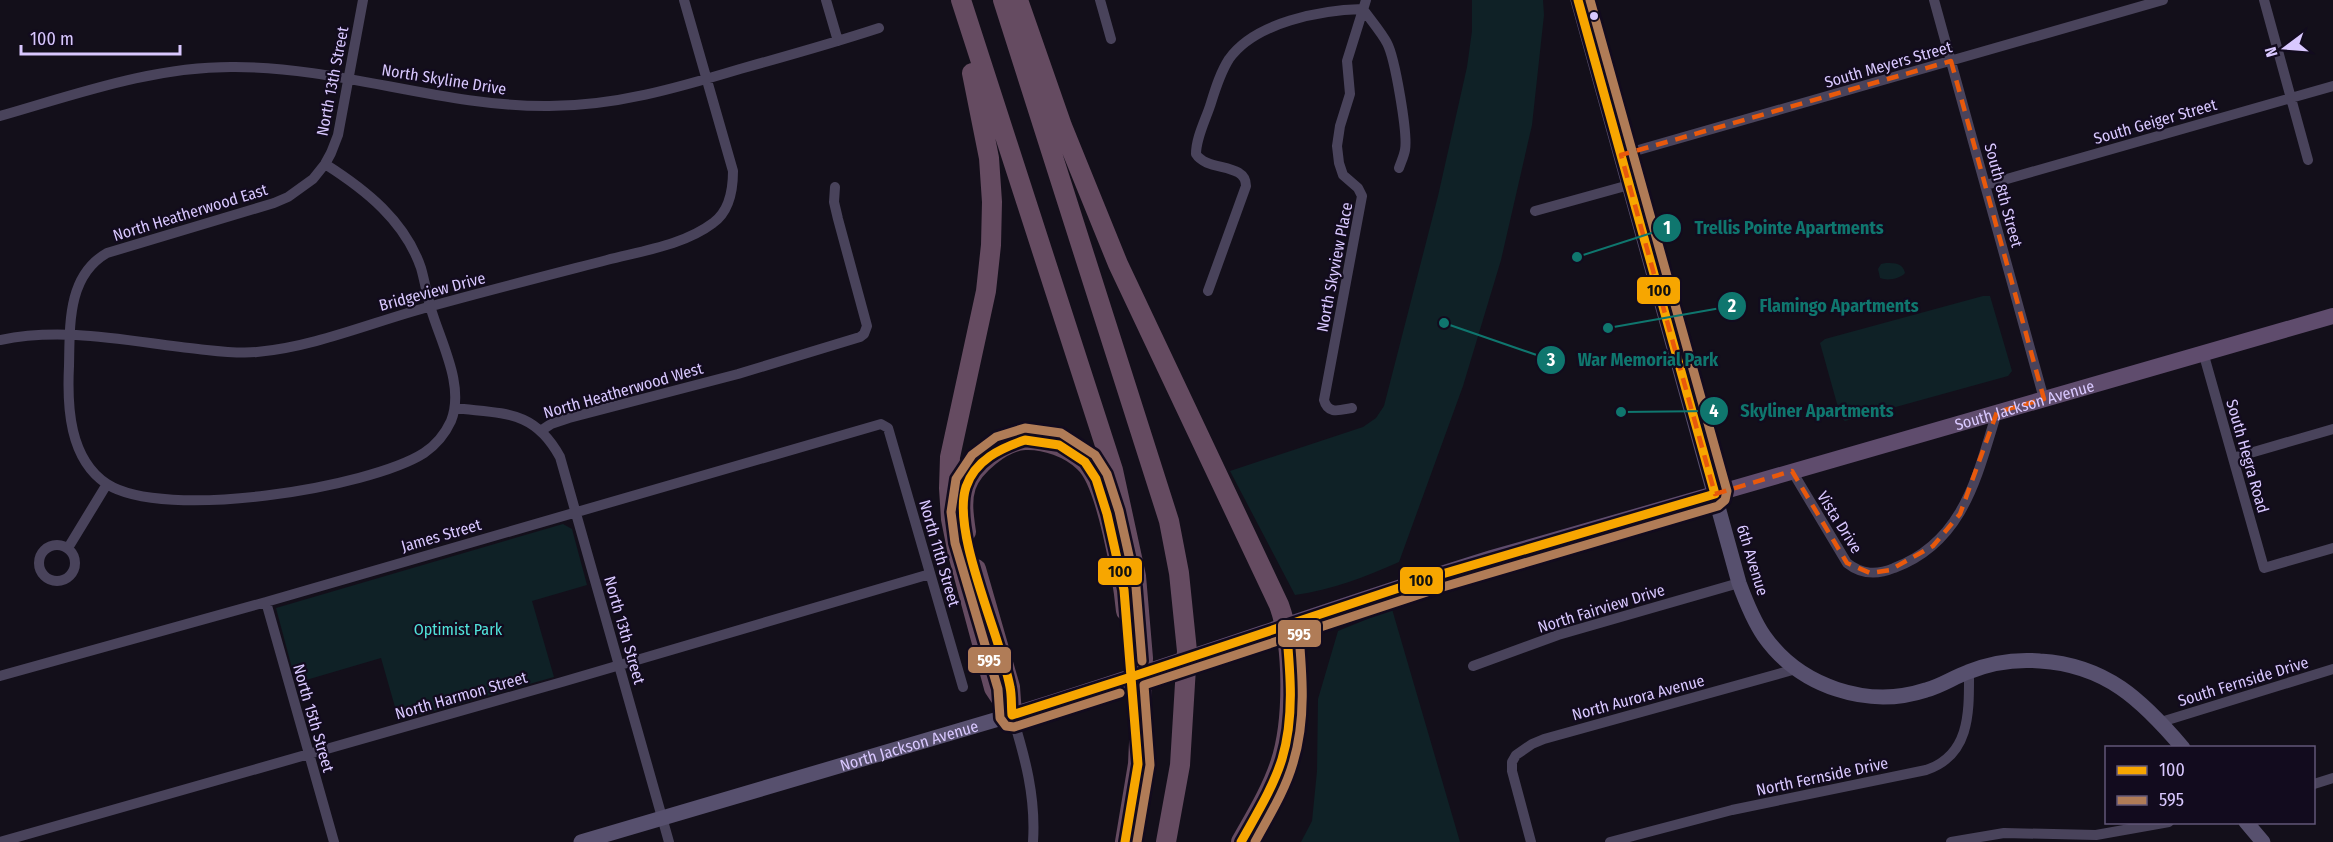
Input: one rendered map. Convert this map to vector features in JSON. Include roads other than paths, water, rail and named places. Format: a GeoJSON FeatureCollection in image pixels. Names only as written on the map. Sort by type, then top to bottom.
{"type":"FeatureCollection","features":[{"type":"Feature","properties":{"kind":"highway"},"geometry":{"type":"LineString","coordinates":[[959,0],[984,125],[992,202],[986,291],[950,457],[951,519],[994,688],[1012,714]]}},
{"type":"Feature","properties":{"kind":"highway"},"geometry":{"type":"LineString","coordinates":[[959,0],[1113,470],[1137,588],[1143,657],[1138,764],[1125,842]]}},
{"type":"Feature","properties":{"kind":"highway"},"geometry":{"type":"LineString","coordinates":[[1003,0],[1169,521],[1179,573],[1186,651],[1180,765],[1166,842]]}},
{"type":"Feature","properties":{"kind":"highway"},"geometry":{"type":"LineString","coordinates":[[1018,0],[1062,126],[1097,215],[1217,475],[1280,605],[1287,625],[1288,733],[1280,765],[1262,805],[1240,842]]}},
{"type":"Feature","properties":{"kind":"highway"},"geometry":{"type":"LineString","coordinates":[[1012,714],[1010,687],[967,540],[963,511],[966,486],[981,463],[1001,448],[1024,440],[1059,445],[1085,462],[1096,479],[1107,514],[1124,590],[1138,764]]}},
{"type":"Feature","properties":{"kind":"main road","name":"6th Avenue"},"geometry":{"type":"LineString","coordinates":[[1578,0],[1739,583],[1754,621],[1765,638],[1796,669],[1836,689],[1871,696],[1894,697],[1914,694],[1969,672],[2003,663],[2038,660],[2076,667],[2115,683],[2141,701],[2182,746]]}},
{"type":"Feature","properties":{"kind":"main road","name":"South Jackson Avenue"},"geometry":{"type":"LineString","coordinates":[[1715,494],[2333,316]]}},
{"type":"Feature","properties":{"kind":"main road","name":"North Jackson Avenue"},"geometry":{"type":"LineString","coordinates":[[581,842],[1084,693],[1492,558],[1715,494]]}},
{"type":"Feature","properties":{"kind":"main road"},"geometry":{"type":"LineString","coordinates":[[2248,824],[2263,842]]}},
{"type":"Feature","properties":{"kind":"street","name":"North 13th Street"},"geometry":{"type":"LineString","coordinates":[[325,164],[338,135],[363,0]]}},
{"type":"Feature","properties":{"kind":"street"},"geometry":{"type":"LineString","coordinates":[[684,0],[706,79]]}},
{"type":"Feature","properties":{"kind":"street"},"geometry":{"type":"LineString","coordinates":[[826,0],[838,41]]}},
{"type":"Feature","properties":{"kind":"street"},"geometry":{"type":"LineString","coordinates":[[1100,0],[1111,39]]}},
{"type":"Feature","properties":{"kind":"street","name":"South 8th Street"},"geometry":{"type":"LineString","coordinates":[[1934,0],[2044,399]]}},
{"type":"Feature","properties":{"kind":"street","name":"South Meyers Street"},"geometry":{"type":"LineString","coordinates":[[1621,155],[2163,0]]}},
{"type":"Feature","properties":{"kind":"street"},"geometry":{"type":"LineString","coordinates":[[2264,0],[2308,160]]}},
{"type":"Feature","properties":{"kind":"street"},"geometry":{"type":"LineString","coordinates":[[1208,291],[1246,186],[1246,179],[1242,174],[1206,164],[1196,154],[1198,140],[1223,70],[1239,47],[1252,37],[1269,29],[1365,4],[1380,36],[1386,41],[1391,52],[1405,145],[1399,168]]}},
{"type":"Feature","properties":{"kind":"street","name":"North Skyview Place"},"geometry":{"type":"LineString","coordinates":[[1352,408],[1330,410],[1324,400],[1362,196],[1358,188],[1343,175],[1337,146],[1340,126],[1350,94],[1347,61],[1365,4]]}},
{"type":"Feature","properties":{"kind":"street","name":"North Skyline Drive"},"geometry":{"type":"LineString","coordinates":[[0,116],[118,82],[190,69],[235,67],[263,68],[513,105],[589,105],[630,99],[706,79],[879,28]]}},
{"type":"Feature","properties":{"kind":"street","name":"Bridgeview Drive"},"geometry":{"type":"LineString","coordinates":[[0,340],[29,334],[70,333],[228,352],[255,352],[317,339],[430,306],[693,236],[716,222],[723,214],[731,195],[733,171],[706,79]]}},
{"type":"Feature","properties":{"kind":"street","name":"South Geiger Street"},"geometry":{"type":"LineString","coordinates":[[1986,185],[2333,86]]}},
{"type":"Feature","properties":{"kind":"street"},"geometry":{"type":"LineString","coordinates":[[70,333],[68,390],[74,435],[90,466],[107,484],[121,491],[150,497],[210,500],[263,497],[308,490],[388,468],[425,452],[446,431],[455,408],[453,378],[418,262],[402,230],[371,197],[325,164]]}},
{"type":"Feature","properties":{"kind":"street","name":"North Heatherwood East"},"geometry":{"type":"LineString","coordinates":[[70,333],[78,285],[88,268],[101,256],[122,247],[274,203],[299,190],[325,164]]}},
{"type":"Feature","properties":{"kind":"street"},"geometry":{"type":"LineString","coordinates":[[1535,211],[1629,184]]}},
{"type":"Feature","properties":{"kind":"street","name":"North Heatherwood West"},"geometry":{"type":"LineString","coordinates":[[455,408],[512,415],[542,430],[569,418],[802,356],[860,338],[867,326],[834,202],[835,187]]}},
{"type":"Feature","properties":{"kind":"street","name":"South Hegra Road"},"geometry":{"type":"LineString","coordinates":[[2204,352],[2264,568],[2333,548]]}},
{"type":"Feature","properties":{"kind":"street","name":"Vista Drive"},"geometry":{"type":"LineString","coordinates":[[1792,471],[1846,563],[1853,568],[1870,573],[1890,570],[1932,546],[1954,524],[1976,480],[1997,412]]}},
{"type":"Feature","properties":{"kind":"street","name":"James Street"},"geometry":{"type":"LineString","coordinates":[[0,676],[266,602],[873,425],[884,424],[888,428]]}},
{"type":"Feature","properties":{"kind":"street","name":"North 11th Street"},"geometry":{"type":"LineString","coordinates":[[888,428],[963,687]]}},
{"type":"Feature","properties":{"kind":"street"},"geometry":{"type":"LineString","coordinates":[[2233,458],[2333,429]]}},
{"type":"Feature","properties":{"kind":"street","name":"North 13th Street"},"geometry":{"type":"LineString","coordinates":[[542,430],[560,457],[577,512],[669,842]]}},
{"type":"Feature","properties":{"kind":"street"},"geometry":{"type":"LineString","coordinates":[[68,548],[107,484]]}},
{"type":"Feature","properties":{"kind":"street","name":"North Harmon Street"},"geometry":{"type":"LineString","coordinates":[[0,842],[930,574]]}},
{"type":"Feature","properties":{"kind":"street","name":"North Fairview Drive"},"geometry":{"type":"LineString","coordinates":[[1473,666],[1558,635],[1739,583]]}},
{"type":"Feature","properties":{"kind":"street","name":"North 15th Street"},"geometry":{"type":"LineString","coordinates":[[266,602],[334,842]]}},
{"type":"Feature","properties":{"kind":"street","name":"North Aurora Avenue"},"geometry":{"type":"LineString","coordinates":[[1531,842],[1514,780],[1512,762],[1516,755],[1532,744],[1565,732],[1796,669]]}},
{"type":"Feature","properties":{"kind":"street","name":"South Fernside Drive"},"geometry":{"type":"LineString","coordinates":[[2161,722],[2333,669]]}},
{"type":"Feature","properties":{"kind":"street","name":"North Fernside Drive"},"geometry":{"type":"LineString","coordinates":[[1610,842],[1732,810],[1926,770],[1940,764],[1951,756],[1962,737],[1969,710],[1969,672]]}},
{"type":"Feature","properties":{"kind":"street"},"geometry":{"type":"LineString","coordinates":[[1012,714],[1026,759],[1031,789],[1033,842]]}},
{"type":"Feature","properties":{"kind":"street"},"geometry":{"type":"LineString","coordinates":[[2315,783],[2333,778]]}},
{"type":"Feature","properties":{"kind":"street"},"geometry":{"type":"LineString","coordinates":[[1951,842],[2004,833],[2106,834],[2158,824]]}},
{"type":"Feature","properties":{"kind":"place","name":"Trellis Pointe Apartments"},"geometry":{"type":"Point","coordinates":[1577,257]}},
{"type":"Feature","properties":{"kind":"place","name":"War Memorial Park"},"geometry":{"type":"Point","coordinates":[1444,323]}},
{"type":"Feature","properties":{"kind":"place","name":"Flamingo Apartments"},"geometry":{"type":"Point","coordinates":[1608,328]}},
{"type":"Feature","properties":{"kind":"place","name":"Skyliner Apartments"},"geometry":{"type":"Point","coordinates":[1621,412]}},
{"type":"Feature","properties":{"kind":"park label","name":"Optimist Park"},"geometry":{"type":"Point","coordinates":[458,629]}}]}
